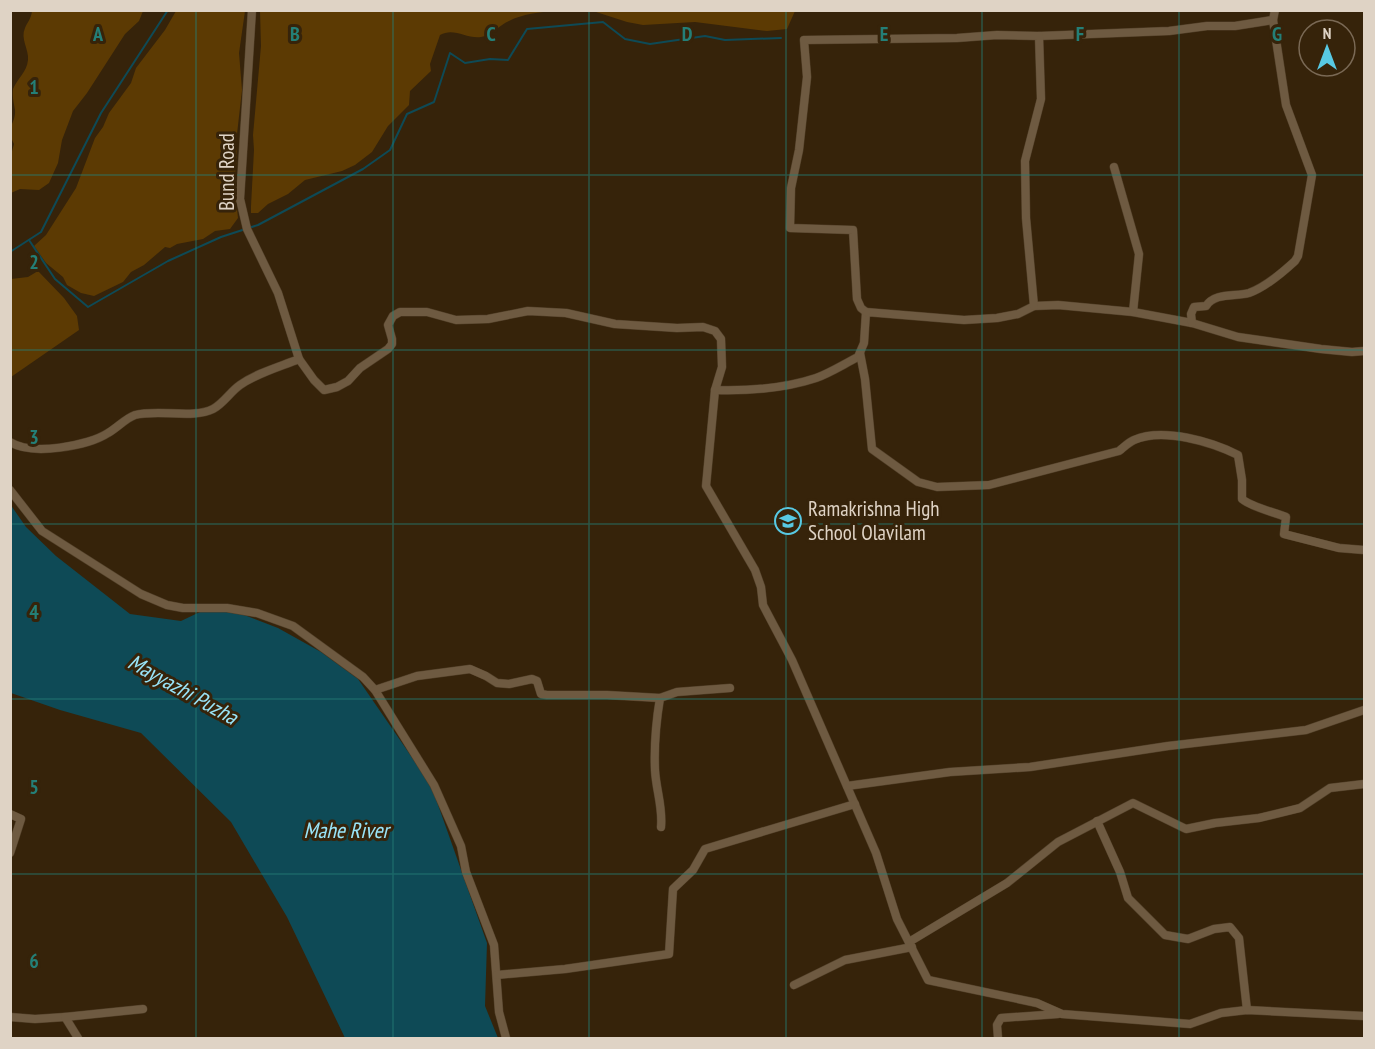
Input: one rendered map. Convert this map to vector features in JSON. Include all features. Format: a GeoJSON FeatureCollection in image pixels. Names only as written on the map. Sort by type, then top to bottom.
{"type":"FeatureCollection","features":[{"type":"Feature","properties":{"kind":"street","name":"Bund Road"},"geometry":{"type":"LineString","coordinates":[[252,10],[240,199],[246,229],[278,293],[299,359],[319,386],[324,390],[348,381],[360,368],[388,349],[392,344],[388,325],[393,316],[400,312],[427,312],[456,320],[488,319],[528,311],[566,313],[615,324],[677,328],[703,327],[715,330],[722,339],[722,367],[715,390]]}},
{"type":"Feature","properties":{"kind":"street"},"geometry":{"type":"LineString","coordinates":[[1192,323],[1191,314],[1194,307],[1206,306],[1209,300],[1215,297],[1246,294],[1262,288],[1298,256],[1312,175],[1286,105],[1274,20],[1275,10]]}},
{"type":"Feature","properties":{"kind":"street"},"geometry":{"type":"LineString","coordinates":[[1274,20],[1235,26],[1208,26],[1169,31],[1040,36],[804,40],[807,77],[791,188],[790,228],[853,230],[857,299],[861,308],[866,312],[964,320],[997,318],[1018,314],[1034,306],[1058,304],[1133,312],[1192,323],[1238,337],[1322,349],[1365,351]]}},
{"type":"Feature","properties":{"kind":"street"},"geometry":{"type":"LineString","coordinates":[[1034,306],[1026,218],[1025,161],[1041,99],[1040,36]]}},
{"type":"Feature","properties":{"kind":"street"},"geometry":{"type":"LineString","coordinates":[[1114,167],[1139,254],[1133,312]]}},
{"type":"Feature","properties":{"kind":"street"},"geometry":{"type":"LineString","coordinates":[[866,312],[864,343],[858,357],[818,377],[795,384],[747,391],[715,390],[706,486],[755,570],[761,587],[763,605],[792,660],[876,853],[897,919],[928,980],[1037,1003],[1062,1014]]}},
{"type":"Feature","properties":{"kind":"street"},"geometry":{"type":"LineString","coordinates":[[860,353],[872,449],[918,482],[937,487],[989,485],[1119,451],[1134,440],[1153,436],[1176,436],[1219,445],[1238,455],[1242,499],[1247,504],[1286,517],[1284,534],[1339,548],[1365,550]]}},
{"type":"Feature","properties":{"kind":"street"},"geometry":{"type":"LineString","coordinates":[[10,442],[28,448],[48,449],[89,441],[107,434],[132,416],[170,412],[202,413],[212,410],[237,386],[257,375],[299,359]]}},
{"type":"Feature","properties":{"kind":"street"},"geometry":{"type":"LineString","coordinates":[[10,490],[42,531],[141,594],[167,605],[183,608],[227,608],[256,613],[293,626],[363,677],[375,690],[434,785],[461,846],[466,872],[494,945],[499,1012],[506,1038]]}},
{"type":"Feature","properties":{"kind":"street"},"geometry":{"type":"LineString","coordinates":[[375,690],[417,676],[471,669],[497,683],[509,684],[532,679],[537,681],[542,694],[548,695],[660,698],[677,692],[730,688]]}},
{"type":"Feature","properties":{"kind":"street"},"geometry":{"type":"LineString","coordinates":[[660,698],[655,770],[661,805],[661,827]]}},
{"type":"Feature","properties":{"kind":"street"},"geometry":{"type":"LineString","coordinates":[[847,786],[950,772],[1030,766],[1168,746],[1306,730],[1365,710]]}},
{"type":"Feature","properties":{"kind":"street"},"geometry":{"type":"LineString","coordinates":[[794,985],[845,960],[910,945],[1006,883],[1058,842],[1133,803],[1186,829],[1259,818],[1300,808],[1330,788],[1365,784]]}},
{"type":"Feature","properties":{"kind":"street"},"geometry":{"type":"LineString","coordinates":[[497,975],[566,969],[669,954],[673,889],[693,870],[705,849],[855,804]]}},
{"type":"Feature","properties":{"kind":"street"},"geometry":{"type":"LineString","coordinates":[[10,814],[21,819],[10,853]]}},
{"type":"Feature","properties":{"kind":"street"},"geometry":{"type":"LineString","coordinates":[[1097,821],[1120,872],[1128,898],[1165,934],[1188,939],[1214,929],[1230,927],[1235,932],[1239,938],[1244,964],[1247,1010]]}},
{"type":"Feature","properties":{"kind":"street"},"geometry":{"type":"LineString","coordinates":[[10,1017],[35,1019],[143,1009]]}},
{"type":"Feature","properties":{"kind":"street"},"geometry":{"type":"LineString","coordinates":[[998,1038],[997,1025],[1001,1018],[1062,1014],[1190,1024],[1221,1013],[1247,1010],[1365,1016]]}},
{"type":"Feature","properties":{"kind":"street"},"geometry":{"type":"LineString","coordinates":[[65,1017],[78,1038]]}},
{"type":"Feature","properties":{"kind":"shaded area"},"geometry":{"type":"Polygon","coordinates":[[[260,10],[555,11],[520,17],[481,37],[450,32],[440,35],[430,64],[431,71],[410,91],[409,105],[388,126],[372,152],[355,165],[342,171],[305,180],[258,213],[251,213],[253,135],[261,46],[260,10]]]}},
{"type":"Feature","properties":{"kind":"shaded area"},"geometry":{"type":"Polygon","coordinates":[[[32,11],[143,11],[139,21],[125,34],[73,111],[62,140],[58,163],[49,183],[39,190],[20,189],[11,193],[11,155],[14,144],[10,133],[15,110],[13,89],[27,64],[24,32],[32,11]]]}},
{"type":"Feature","properties":{"kind":"shaded area"},"geometry":{"type":"Polygon","coordinates":[[[176,11],[245,11],[239,53],[242,90],[234,181],[238,218],[230,229],[215,231],[203,239],[177,244],[170,248],[165,247],[144,265],[131,272],[123,282],[94,296],[81,293],[67,285],[63,277],[46,263],[34,246],[46,235],[76,188],[95,138],[109,113],[131,83],[136,68],[165,30],[176,11]]]}},
{"type":"Feature","properties":{"kind":"shaded area"},"geometry":{"type":"Polygon","coordinates":[[[593,11],[795,11],[787,29],[767,31],[695,22],[643,25],[593,11]]]}},
{"type":"Feature","properties":{"kind":"shaded area"},"geometry":{"type":"Polygon","coordinates":[[[38,271],[64,298],[77,316],[79,330],[11,377],[11,279],[28,277],[38,271]]]}},
{"type":"Feature","properties":{"kind":"water","name":"Mahe River"},"geometry":{"type":"Polygon","coordinates":[[[10,504],[26,527],[56,556],[130,614],[181,621],[202,611],[231,610],[278,628],[321,652],[358,679],[431,785],[487,943],[485,1006],[498,1038],[345,1038],[287,917],[231,822],[141,733],[60,710],[11,693],[10,504]]]}},
{"type":"Feature","properties":{"kind":"waterway"},"geometry":{"type":"LineString","coordinates":[[10,252],[41,232],[101,113],[168,10]]}},
{"type":"Feature","properties":{"kind":"waterway"},"geometry":{"type":"LineString","coordinates":[[29,240],[55,279],[88,307],[168,261],[221,237],[258,225],[363,169],[390,150],[407,114],[434,102],[450,53],[465,63],[490,59],[508,60],[527,29],[603,22],[625,39],[650,44],[705,36],[725,40],[781,38]]}},
{"type":"Feature","properties":{"kind":"place","name":"Ramakrishna High School Olavilam"},"geometry":{"type":"Point","coordinates":[788,521]}},
{"type":"Feature","properties":{"kind":"water label","name":"Mayyazhi Puzha"},"geometry":{"type":"Point","coordinates":[183,689]}}]}
